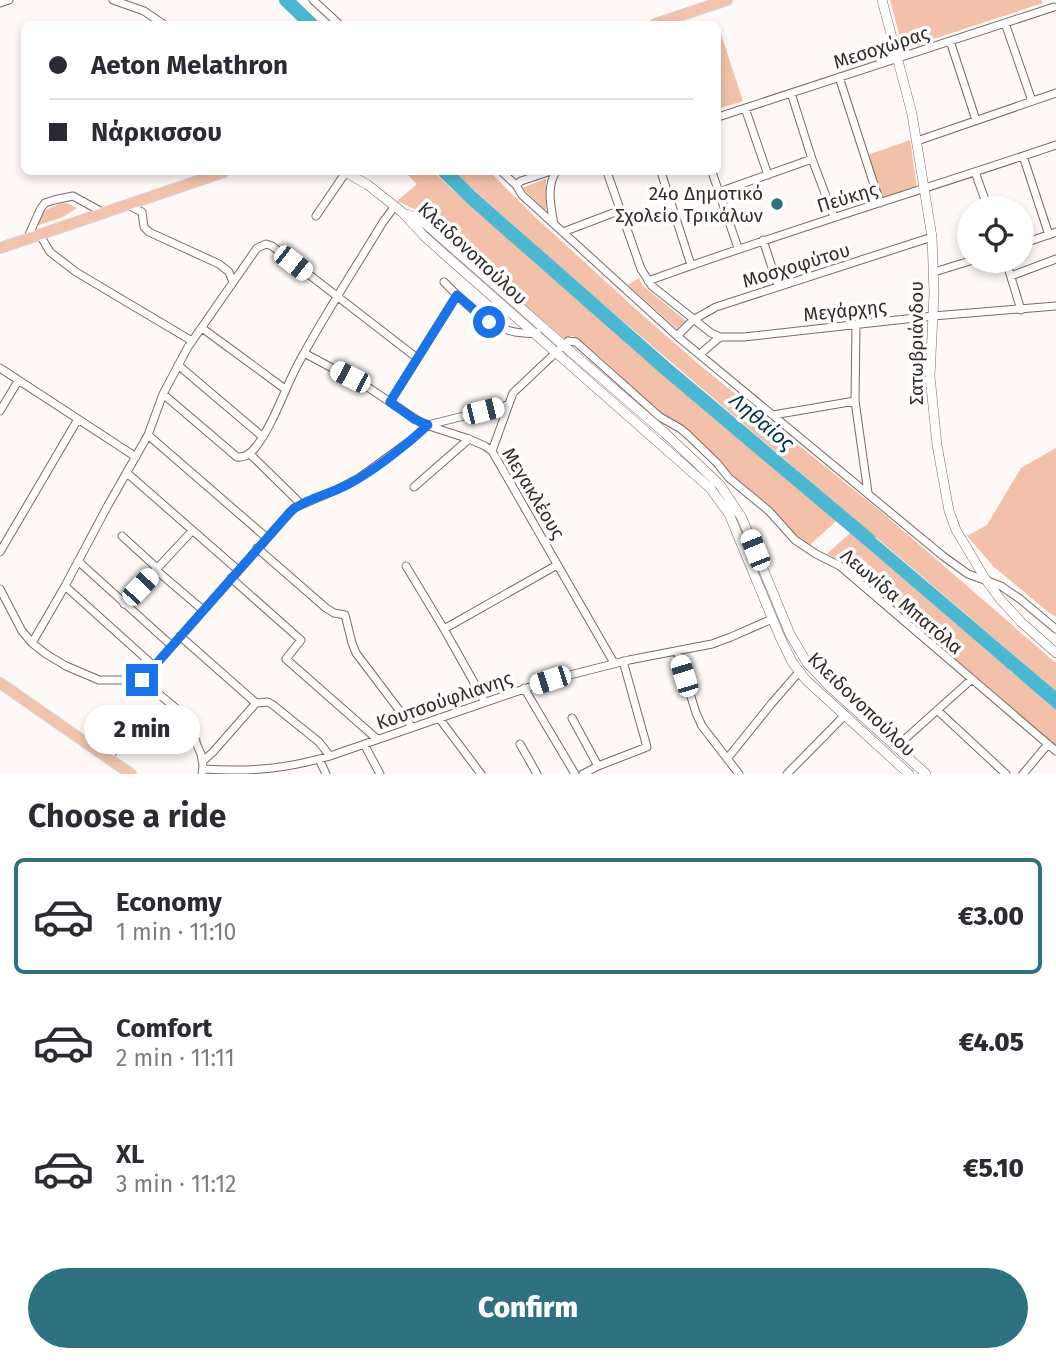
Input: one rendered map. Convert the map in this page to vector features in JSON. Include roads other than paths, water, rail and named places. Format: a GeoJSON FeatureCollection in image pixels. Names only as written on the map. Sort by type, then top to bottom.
{"type":"FeatureCollection","features":[{"type":"Feature","properties":{"kind":"main road"},"geometry":{"type":"LineString","coordinates":[[664,21],[725,0]]}},
{"type":"Feature","properties":{"kind":"main road"},"geometry":{"type":"LineString","coordinates":[[0,248],[215,175]]}},
{"type":"Feature","properties":{"kind":"main road"},"geometry":{"type":"LineString","coordinates":[[0,683],[130,774]]}},
{"type":"Feature","properties":{"kind":"street"},"geometry":{"type":"LineString","coordinates":[[0,3],[9,0]]}},
{"type":"Feature","properties":{"kind":"street"},"geometry":{"type":"LineString","coordinates":[[113,0],[144,11],[159,21]]}},
{"type":"Feature","properties":{"kind":"street"},"geometry":{"type":"LineString","coordinates":[[313,0],[336,21]]}},
{"type":"Feature","properties":{"kind":"street","name":"Σατωβριάνδου"},"geometry":{"type":"LineString","coordinates":[[881,0],[898,58],[917,141],[932,237],[934,272],[930,376],[937,445],[949,511],[956,530],[986,580],[1012,613],[1056,653]]}},
{"type":"Feature","properties":{"kind":"street","name":"Μεσοχώρας"},"geometry":{"type":"LineString","coordinates":[[721,116],[1053,6]]}},
{"type":"Feature","properties":{"kind":"street"},"geometry":{"type":"LineString","coordinates":[[1005,23],[1032,101]]}},
{"type":"Feature","properties":{"kind":"street"},"geometry":{"type":"LineString","coordinates":[[950,41],[976,120]]}},
{"type":"Feature","properties":{"kind":"street"},"geometry":{"type":"LineString","coordinates":[[839,77],[880,203]]}},
{"type":"Feature","properties":{"kind":"street"},"geometry":{"type":"LineString","coordinates":[[791,93],[834,217]]}},
{"type":"Feature","properties":{"kind":"street"},"geometry":{"type":"LineString","coordinates":[[917,141],[1056,93]]}},
{"type":"Feature","properties":{"kind":"street"},"geometry":{"type":"LineString","coordinates":[[745,107],[768,175]]}},
{"type":"Feature","properties":{"kind":"street","name":"Πεύκης"},"geometry":{"type":"LineString","coordinates":[[648,281],[738,248],[1056,145]]}},
{"type":"Feature","properties":{"kind":"street"},"geometry":{"type":"LineString","coordinates":[[1023,156],[1053,234],[1034,240]]}},
{"type":"Feature","properties":{"kind":"street"},"geometry":{"type":"LineString","coordinates":[[719,192],[813,159]]}},
{"type":"Feature","properties":{"kind":"street"},"geometry":{"type":"LineString","coordinates":[[975,172],[984,196]]}},
{"type":"Feature","properties":{"kind":"street"},"geometry":{"type":"LineString","coordinates":[[316,216],[344,175]]}},
{"type":"Feature","properties":{"kind":"street","name":"Κλειδονοπούλου"},"geometry":{"type":"LineString","coordinates":[[351,175],[369,185],[399,209],[423,235],[538,330],[710,488],[733,522],[772,619],[799,672],[909,774]]}},
{"type":"Feature","properties":{"kind":"street"},"geometry":{"type":"LineString","coordinates":[[505,175],[554,225],[677,336],[955,565],[968,574],[997,584],[1056,629]]}},
{"type":"Feature","properties":{"kind":"street"},"geometry":{"type":"LineString","coordinates":[[516,186],[518,182],[539,175]]}},
{"type":"Feature","properties":{"kind":"street"},"geometry":{"type":"LineString","coordinates":[[553,175],[550,195],[554,225]]}},
{"type":"Feature","properties":{"kind":"street"},"geometry":{"type":"LineString","coordinates":[[608,175],[641,270],[648,281],[693,320],[720,337],[700,354]]}},
{"type":"Feature","properties":{"kind":"street"},"geometry":{"type":"LineString","coordinates":[[662,175],[691,265]]}},
{"type":"Feature","properties":{"kind":"street"},"geometry":{"type":"LineString","coordinates":[[713,175],[738,248]]}},
{"type":"Feature","properties":{"kind":"street"},"geometry":{"type":"LineString","coordinates":[[27,239],[41,208],[54,200],[73,196],[104,213]]}},
{"type":"Feature","properties":{"kind":"street"},"geometry":{"type":"LineString","coordinates":[[127,205],[142,212],[144,227],[149,232],[219,264],[229,272],[233,282]]}},
{"type":"Feature","properties":{"kind":"street"},"geometry":{"type":"LineString","coordinates":[[163,394],[237,457],[250,454],[263,437],[304,353],[337,297],[383,222],[399,209]]}},
{"type":"Feature","properties":{"kind":"street"},"geometry":{"type":"LineString","coordinates":[[563,232],[621,210]]}},
{"type":"Feature","properties":{"kind":"street"},"geometry":{"type":"LineString","coordinates":[[40,235],[50,252],[76,272],[192,341]]}},
{"type":"Feature","properties":{"kind":"street","name":"Μοσχοφύτου"},"geometry":{"type":"LineString","coordinates":[[677,336],[693,320],[716,307],[932,237]]}},
{"type":"Feature","properties":{"kind":"street"},"geometry":{"type":"LineString","coordinates":[[763,240],[778,286]]}},
{"type":"Feature","properties":{"kind":"street"},"geometry":{"type":"LineString","coordinates":[[32,643],[148,435],[163,394],[178,365],[257,248],[266,244],[272,246],[417,358]]}},
{"type":"Feature","properties":{"kind":"street"},"geometry":{"type":"LineString","coordinates":[[1011,276],[1056,259]]}},
{"type":"Feature","properties":{"kind":"street"},"geometry":{"type":"LineString","coordinates":[[934,272],[957,265]]}},
{"type":"Feature","properties":{"kind":"street"},"geometry":{"type":"LineString","coordinates":[[1010,273],[1021,310]]}},
{"type":"Feature","properties":{"kind":"street"},"geometry":{"type":"LineString","coordinates":[[444,282],[489,322],[528,334],[538,330]]}},
{"type":"Feature","properties":{"kind":"street"},"geometry":{"type":"LineString","coordinates":[[390,402],[457,295]]}},
{"type":"Feature","properties":{"kind":"street","name":"Μεγάρχης"},"geometry":{"type":"LineString","coordinates":[[720,337],[744,337],[933,316],[1056,306]]}},
{"type":"Feature","properties":{"kind":"street"},"geometry":{"type":"LineString","coordinates":[[856,325],[855,401],[868,493]]}},
{"type":"Feature","properties":{"kind":"street"},"geometry":{"type":"LineString","coordinates":[[202,328],[285,389]]}},
{"type":"Feature","properties":{"kind":"street"},"geometry":{"type":"LineString","coordinates":[[492,451],[515,390],[559,349]]}},
{"type":"Feature","properties":{"kind":"street","name":"Κλειδονοπούλου"},"geometry":{"type":"LineString","coordinates":[[559,349],[658,421],[712,475],[746,527],[790,634],[807,663],[924,773]]}},
{"type":"Feature","properties":{"kind":"street","name":"Μεγακλέους"},"geometry":{"type":"LineString","coordinates":[[304,353],[360,382],[414,419],[469,439],[492,451],[614,663]]}},
{"type":"Feature","properties":{"kind":"street"},"geometry":{"type":"LineString","coordinates":[[178,365],[263,437]]}},
{"type":"Feature","properties":{"kind":"street"},"geometry":{"type":"LineString","coordinates":[[0,368],[136,457]]}},
{"type":"Feature","properties":{"kind":"street"},"geometry":{"type":"LineString","coordinates":[[0,411],[18,380]]}},
{"type":"Feature","properties":{"kind":"street"},"geometry":{"type":"LineString","coordinates":[[773,415],[855,401]]}},
{"type":"Feature","properties":{"kind":"street"},"geometry":{"type":"LineString","coordinates":[[142,680],[290,512],[301,504],[329,494],[359,478],[428,425],[508,405]]}},
{"type":"Feature","properties":{"kind":"street"},"geometry":{"type":"LineString","coordinates":[[0,552],[78,419]]}},
{"type":"Feature","properties":{"kind":"street","name":"Λεωνίδα Μπατόλα"},"geometry":{"type":"LineString","coordinates":[[658,421],[681,429],[729,478],[769,510],[795,540],[840,566],[1056,751]]}},
{"type":"Feature","properties":{"kind":"street"},"geometry":{"type":"LineString","coordinates":[[148,435],[267,538]]}},
{"type":"Feature","properties":{"kind":"street"},"geometry":{"type":"LineString","coordinates":[[414,487],[469,439]]}},
{"type":"Feature","properties":{"kind":"street"},"geometry":{"type":"LineString","coordinates":[[250,454],[301,504]]}},
{"type":"Feature","properties":{"kind":"street"},"geometry":{"type":"LineString","coordinates":[[127,473],[238,570]]}},
{"type":"Feature","properties":{"kind":"street"},"geometry":{"type":"LineString","coordinates":[[124,604],[192,531]]}},
{"type":"Feature","properties":{"kind":"street"},"geometry":{"type":"LineString","coordinates":[[122,536],[203,610]]}},
{"type":"Feature","properties":{"kind":"street"},"geometry":{"type":"LineString","coordinates":[[257,548],[326,608],[345,615],[356,653],[412,727]]}},
{"type":"Feature","properties":{"kind":"street"},"geometry":{"type":"LineString","coordinates":[[78,561],[172,646]]}},
{"type":"Feature","properties":{"kind":"street"},"geometry":{"type":"LineString","coordinates":[[444,629],[557,565]]}},
{"type":"Feature","properties":{"kind":"street"},"geometry":{"type":"LineString","coordinates":[[406,566],[485,702]]}},
{"type":"Feature","properties":{"kind":"street"},"geometry":{"type":"LineString","coordinates":[[231,578],[301,640],[286,659],[377,739]]}},
{"type":"Feature","properties":{"kind":"street"},"geometry":{"type":"LineString","coordinates":[[65,586],[154,666]]}},
{"type":"Feature","properties":{"kind":"street"},"geometry":{"type":"LineString","coordinates":[[0,589],[15,619],[32,643],[65,666],[99,680],[142,680],[182,714],[195,741],[203,768]]}},
{"type":"Feature","properties":{"kind":"street","name":"Κουτσούφλιανης"},"geometry":{"type":"LineString","coordinates":[[203,768],[285,771],[524,688],[614,663],[722,641],[772,619]]}},
{"type":"Feature","properties":{"kind":"street"},"geometry":{"type":"LineString","coordinates":[[180,636],[256,703]]}},
{"type":"Feature","properties":{"kind":"street"},"geometry":{"type":"LineString","coordinates":[[677,651],[702,726],[739,774]]}},
{"type":"Feature","properties":{"kind":"street"},"geometry":{"type":"LineString","coordinates":[[583,774],[647,747],[623,661]]}},
{"type":"Feature","properties":{"kind":"street"},"geometry":{"type":"LineString","coordinates":[[727,760],[799,672]]}},
{"type":"Feature","properties":{"kind":"street"},"geometry":{"type":"LineString","coordinates":[[896,747],[972,679]]}},
{"type":"Feature","properties":{"kind":"street"},"geometry":{"type":"LineString","coordinates":[[524,688],[575,774]]}},
{"type":"Feature","properties":{"kind":"street"},"geometry":{"type":"LineString","coordinates":[[203,768],[213,752],[256,703],[269,702],[319,742],[330,756]]}},
{"type":"Feature","properties":{"kind":"street"},"geometry":{"type":"LineString","coordinates":[[937,710],[1006,774]]}},
{"type":"Feature","properties":{"kind":"street"},"geometry":{"type":"LineString","coordinates":[[787,774],[845,715]]}},
{"type":"Feature","properties":{"kind":"street"},"geometry":{"type":"LineString","coordinates":[[439,718],[481,774]]}},
{"type":"Feature","properties":{"kind":"street"},"geometry":{"type":"LineString","coordinates":[[572,718],[596,770]]}},
{"type":"Feature","properties":{"kind":"street"},"geometry":{"type":"LineString","coordinates":[[108,758],[121,742],[129,740],[195,741]]}},
{"type":"Feature","properties":{"kind":"street"},"geometry":{"type":"LineString","coordinates":[[364,744],[380,774]]}},
{"type":"Feature","properties":{"kind":"street"},"geometry":{"type":"LineString","coordinates":[[520,744],[537,774]]}},
{"type":"Feature","properties":{"kind":"street"},"geometry":{"type":"LineString","coordinates":[[1023,774],[1048,744]]}},
{"type":"Feature","properties":{"kind":"street"},"geometry":{"type":"LineString","coordinates":[[318,759],[326,774]]}},
{"type":"Feature","properties":{"kind":"water"},"geometry":{"type":"Polygon","coordinates":[[[859,524],[1056,691],[1056,710],[850,533],[859,524]]]}},
{"type":"Feature","properties":{"kind":"waterway","name":"Ληθαίος"},"geometry":{"type":"LineString","coordinates":[[286,0],[308,21]]}},
{"type":"Feature","properties":{"kind":"waterway","name":"Ληθαίος"},"geometry":{"type":"LineString","coordinates":[[448,175],[665,368],[869,540]]}},
{"type":"Feature","properties":{"kind":"place","name":"24ο Δημοτικό Σχολείο Τρικάλων"},"geometry":{"type":"Point","coordinates":[777,204]}}]}
